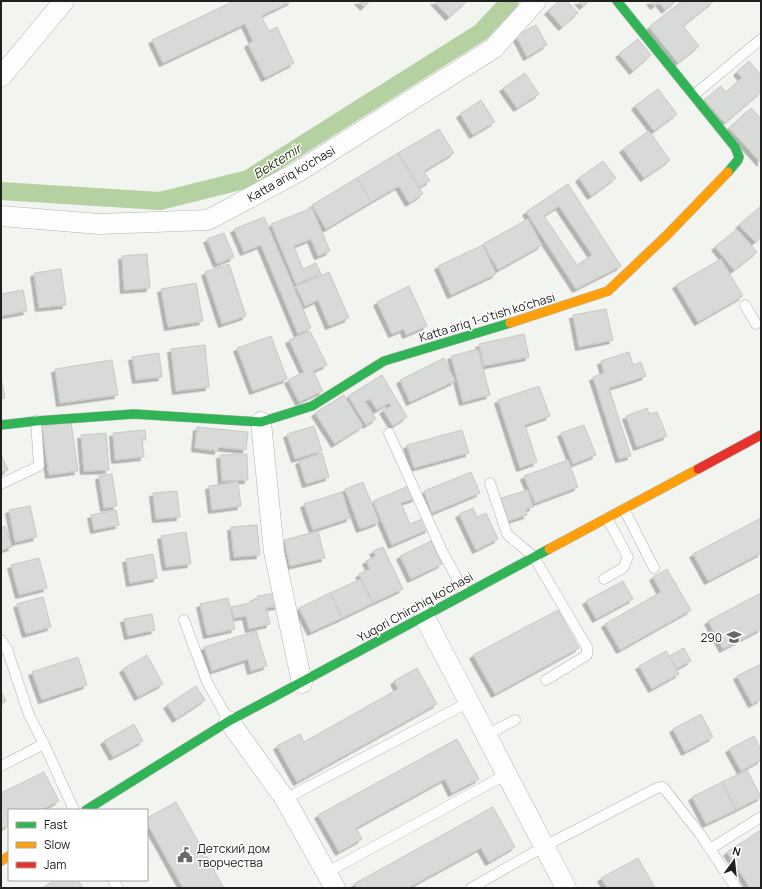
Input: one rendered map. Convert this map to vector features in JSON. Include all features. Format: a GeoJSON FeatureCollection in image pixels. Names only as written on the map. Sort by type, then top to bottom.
{"type":"FeatureCollection","features":[{"type":"Feature","properties":{"kind":"street"},"geometry":{"type":"LineString","coordinates":[[1,77],[64,1]]}},
{"type":"Feature","properties":{"kind":"street","name":"Katta ariq ko'chasi"},"geometry":{"type":"LineString","coordinates":[[1,216],[99,224],[208,220],[296,173],[494,48],[536,1]]}},
{"type":"Feature","properties":{"kind":"street","name":"Katta ariq 1-o'tish ko'chasi"},"geometry":{"type":"LineString","coordinates":[[1,425],[36,420],[134,414],[261,422],[312,406],[384,361],[527,318],[608,291],[672,230],[719,182],[738,160],[739,156],[735,147],[617,1]]}},
{"type":"Feature","properties":{"kind":"street"},"geometry":{"type":"LineString","coordinates":[[261,422],[274,552],[302,682]]}},
{"type":"Feature","properties":{"kind":"street","name":"Yuqori Chirchiq ko'chasi"},"geometry":{"type":"LineString","coordinates":[[88,809],[229,721],[761,435]]}},
{"type":"Feature","properties":{"kind":"street"},"geometry":{"type":"LineString","coordinates":[[424,616],[566,888]]}},
{"type":"Feature","properties":{"kind":"street"},"geometry":{"type":"LineString","coordinates":[[229,721],[285,799],[330,880]]}},
{"type":"Feature","properties":{"kind":"lane"},"geometry":{"type":"LineString","coordinates":[[694,95],[761,39]]}},
{"type":"Feature","properties":{"kind":"lane"},"geometry":{"type":"LineString","coordinates":[[745,305],[758,322],[761,333]]}},
{"type":"Feature","properties":{"kind":"lane"},"geometry":{"type":"LineString","coordinates":[[1,484],[39,466],[36,420]]}},
{"type":"Feature","properties":{"kind":"lane"},"geometry":{"type":"LineString","coordinates":[[389,433],[442,551],[465,593]]}},
{"type":"Feature","properties":{"kind":"lane"},"geometry":{"type":"LineString","coordinates":[[490,483],[508,534],[534,557],[587,647],[587,655],[546,680]]}},
{"type":"Feature","properties":{"kind":"lane"},"geometry":{"type":"LineString","coordinates":[[624,508],[654,568]]}},
{"type":"Feature","properties":{"kind":"lane"},"geometry":{"type":"LineString","coordinates":[[604,580],[623,568],[628,557],[607,518]]}},
{"type":"Feature","properties":{"kind":"lane"},"geometry":{"type":"LineString","coordinates":[[184,620],[207,682],[229,721]]}},
{"type":"Feature","properties":{"kind":"lane"},"geometry":{"type":"LineString","coordinates":[[1,640],[29,715],[74,809]]}},
{"type":"Feature","properties":{"kind":"lane"},"geometry":{"type":"LineString","coordinates":[[285,799],[469,702]]}},
{"type":"Feature","properties":{"kind":"lane"},"geometry":{"type":"LineString","coordinates":[[486,735],[515,720]]}},
{"type":"Feature","properties":{"kind":"lane"},"geometry":{"type":"LineString","coordinates":[[1,766],[44,744]]}},
{"type":"Feature","properties":{"kind":"lane"},"geometry":{"type":"LineString","coordinates":[[330,880],[507,774]]}},
{"type":"Feature","properties":{"kind":"lane"},"geometry":{"type":"LineString","coordinates":[[471,888],[545,846],[657,788],[663,787],[700,834],[736,888]]}},
{"type":"Feature","properties":{"kind":"lane"},"geometry":{"type":"LineString","coordinates":[[710,849],[761,817]]}},
{"type":"Feature","properties":{"kind":"building"},"geometry":{"type":"Polygon","coordinates":[[[234,1],[292,1],[261,16],[269,31],[277,27],[294,63],[265,78],[248,44],[253,41],[245,24],[163,63],[152,40],[234,1]]]}},
{"type":"Feature","properties":{"kind":"building"},"geometry":{"type":"Polygon","coordinates":[[[358,1],[370,1],[364,7],[358,1]]]}},
{"type":"Feature","properties":{"kind":"building"},"geometry":{"type":"Polygon","coordinates":[[[434,1],[467,1],[449,17],[434,1]]]}},
{"type":"Feature","properties":{"kind":"building"},"geometry":{"type":"Polygon","coordinates":[[[559,1],[567,1],[578,13],[562,27],[548,11],[559,1]]]}},
{"type":"Feature","properties":{"kind":"building"},"geometry":{"type":"Polygon","coordinates":[[[578,1],[589,1],[583,6],[578,1]]]}},
{"type":"Feature","properties":{"kind":"building"},"geometry":{"type":"Polygon","coordinates":[[[650,1],[676,1],[665,10],[659,2],[654,6],[650,1]]]}},
{"type":"Feature","properties":{"kind":"building"},"geometry":{"type":"Polygon","coordinates":[[[682,1],[714,1],[683,26],[699,46],[678,63],[649,27],[682,1]]]}},
{"type":"Feature","properties":{"kind":"building"},"geometry":{"type":"Polygon","coordinates":[[[536,25],[547,45],[527,57],[516,36],[536,25]]]}},
{"type":"Feature","properties":{"kind":"building"},"geometry":{"type":"Polygon","coordinates":[[[638,39],[651,55],[633,71],[619,54],[638,39]]]}},
{"type":"Feature","properties":{"kind":"building"},"geometry":{"type":"Polygon","coordinates":[[[749,61],[761,75],[761,92],[725,123],[704,100],[721,86],[726,92],[742,78],[737,72],[749,61]]]}},
{"type":"Feature","properties":{"kind":"building"},"geometry":{"type":"Polygon","coordinates":[[[525,73],[539,94],[517,108],[503,88],[525,73]]]}},
{"type":"Feature","properties":{"kind":"building"},"geometry":{"type":"Polygon","coordinates":[[[658,89],[677,114],[654,131],[635,106],[658,89]]]}},
{"type":"Feature","properties":{"kind":"building"},"geometry":{"type":"Polygon","coordinates":[[[481,100],[495,122],[473,135],[460,114],[481,100]]]}},
{"type":"Feature","properties":{"kind":"building"},"geometry":{"type":"Polygon","coordinates":[[[751,108],[761,119],[761,163],[729,128],[751,108]]]}},
{"type":"Feature","properties":{"kind":"building"},"geometry":{"type":"Polygon","coordinates":[[[439,129],[454,153],[424,171],[430,181],[419,187],[398,153],[439,129]]]}},
{"type":"Feature","properties":{"kind":"building"},"geometry":{"type":"Polygon","coordinates":[[[649,131],[670,160],[644,178],[623,149],[649,131]]]}},
{"type":"Feature","properties":{"kind":"building"},"geometry":{"type":"Polygon","coordinates":[[[398,153],[423,194],[409,203],[399,186],[371,202],[357,178],[398,153]]]}},
{"type":"Feature","properties":{"kind":"building"},"geometry":{"type":"Polygon","coordinates":[[[603,161],[616,178],[591,196],[579,178],[603,161]]]}},
{"type":"Feature","properties":{"kind":"building"},"geometry":{"type":"Polygon","coordinates":[[[357,178],[371,202],[326,229],[312,205],[357,178]]]}},
{"type":"Feature","properties":{"kind":"building"},"geometry":{"type":"Polygon","coordinates":[[[568,184],[621,266],[576,289],[526,212],[568,184]],[[559,206],[544,216],[577,265],[592,255],[559,206]]]}},
{"type":"Feature","properties":{"kind":"building"},"geometry":{"type":"Polygon","coordinates":[[[761,206],[761,237],[755,242],[739,225],[761,206]]]}},
{"type":"Feature","properties":{"kind":"building"},"geometry":{"type":"Polygon","coordinates":[[[312,208],[330,251],[318,256],[311,239],[294,246],[303,269],[316,263],[321,274],[296,284],[271,224],[312,208]]]}},
{"type":"Feature","properties":{"kind":"building"},"geometry":{"type":"Polygon","coordinates":[[[264,217],[311,328],[298,334],[261,245],[244,252],[234,229],[264,217]]]}},
{"type":"Feature","properties":{"kind":"building"},"geometry":{"type":"Polygon","coordinates":[[[528,219],[542,245],[498,270],[483,244],[528,219]]]}},
{"type":"Feature","properties":{"kind":"building"},"geometry":{"type":"Polygon","coordinates":[[[737,229],[757,252],[734,270],[715,247],[737,229]]]}},
{"type":"Feature","properties":{"kind":"building"},"geometry":{"type":"Polygon","coordinates":[[[224,233],[234,257],[217,264],[207,239],[224,233]]]}},
{"type":"Feature","properties":{"kind":"building"},"geometry":{"type":"Polygon","coordinates":[[[483,245],[496,274],[451,295],[438,266],[483,245]]]}},
{"type":"Feature","properties":{"kind":"building"},"geometry":{"type":"Polygon","coordinates":[[[147,254],[150,288],[124,290],[122,256],[147,254]]]}},
{"type":"Feature","properties":{"kind":"building"},"geometry":{"type":"Polygon","coordinates":[[[721,259],[743,296],[698,322],[676,285],[721,259]]]}},
{"type":"Feature","properties":{"kind":"building"},"geometry":{"type":"Polygon","coordinates":[[[229,264],[246,316],[222,324],[205,272],[229,264]]]}},
{"type":"Feature","properties":{"kind":"building"},"geometry":{"type":"Polygon","coordinates":[[[61,269],[66,305],[39,308],[34,273],[61,269]]]}},
{"type":"Feature","properties":{"kind":"building"},"geometry":{"type":"Polygon","coordinates":[[[329,272],[349,318],[329,326],[318,300],[305,306],[296,286],[329,272]]]}},
{"type":"Feature","properties":{"kind":"building"},"geometry":{"type":"Polygon","coordinates":[[[196,283],[203,321],[168,327],[161,289],[196,283]]]}},
{"type":"Feature","properties":{"kind":"building"},"geometry":{"type":"Polygon","coordinates":[[[409,286],[427,326],[406,335],[404,329],[392,334],[377,302],[409,286]]]}},
{"type":"Feature","properties":{"kind":"building"},"geometry":{"type":"Polygon","coordinates":[[[23,290],[27,311],[1,316],[1,294],[23,290]]]}},
{"type":"Feature","properties":{"kind":"building"},"geometry":{"type":"Polygon","coordinates":[[[606,309],[613,340],[579,347],[573,315],[606,309]]]}},
{"type":"Feature","properties":{"kind":"building"},"geometry":{"type":"Polygon","coordinates":[[[310,331],[327,365],[313,371],[323,391],[299,402],[288,380],[304,372],[289,340],[310,331]]]}},
{"type":"Feature","properties":{"kind":"building"},"geometry":{"type":"Polygon","coordinates":[[[524,334],[529,357],[484,366],[479,344],[524,334]]]}},
{"type":"Feature","properties":{"kind":"building"},"geometry":{"type":"Polygon","coordinates":[[[271,336],[287,379],[253,391],[237,348],[271,336]]]}},
{"type":"Feature","properties":{"kind":"building"},"geometry":{"type":"Polygon","coordinates":[[[205,345],[209,387],[176,391],[171,349],[205,345]]]}},
{"type":"Feature","properties":{"kind":"building"},"geometry":{"type":"Polygon","coordinates":[[[478,349],[490,395],[463,402],[451,356],[478,349]]]}},
{"type":"Feature","properties":{"kind":"building"},"geometry":{"type":"Polygon","coordinates":[[[629,352],[633,365],[641,362],[646,376],[609,388],[631,456],[619,459],[593,377],[604,373],[601,361],[629,352]]]}},
{"type":"Feature","properties":{"kind":"building"},"geometry":{"type":"Polygon","coordinates":[[[159,353],[162,377],[136,380],[132,357],[159,353]]]}},
{"type":"Feature","properties":{"kind":"building"},"geometry":{"type":"Polygon","coordinates":[[[444,358],[455,381],[410,402],[400,380],[444,358]]]}},
{"type":"Feature","properties":{"kind":"building"},"geometry":{"type":"Polygon","coordinates":[[[112,360],[118,395],[60,403],[55,369],[112,360]]]}},
{"type":"Feature","properties":{"kind":"building"},"geometry":{"type":"Polygon","coordinates":[[[382,375],[407,417],[393,426],[383,410],[391,406],[389,403],[377,410],[370,399],[365,402],[376,419],[366,425],[348,396],[382,375]]]}},
{"type":"Feature","properties":{"kind":"building"},"geometry":{"type":"Polygon","coordinates":[[[1,378],[5,398],[1,399],[1,378]]]}},
{"type":"Feature","properties":{"kind":"building"},"geometry":{"type":"Polygon","coordinates":[[[539,386],[550,416],[525,425],[537,462],[520,468],[498,400],[539,386]]]}},
{"type":"Feature","properties":{"kind":"building"},"geometry":{"type":"Polygon","coordinates":[[[344,395],[363,426],[335,444],[315,413],[344,395]]]}},
{"type":"Feature","properties":{"kind":"building"},"geometry":{"type":"Polygon","coordinates":[[[647,408],[649,414],[657,412],[667,436],[637,447],[626,416],[647,408]]]}},
{"type":"Feature","properties":{"kind":"building"},"geometry":{"type":"Polygon","coordinates":[[[71,422],[78,471],[49,475],[42,426],[71,422]]]}},
{"type":"Feature","properties":{"kind":"building"},"geometry":{"type":"Polygon","coordinates":[[[584,425],[596,455],[573,464],[561,433],[584,425]]]}},
{"type":"Feature","properties":{"kind":"building"},"geometry":{"type":"Polygon","coordinates":[[[314,426],[322,451],[295,459],[287,434],[314,426]]]}},
{"type":"Feature","properties":{"kind":"building"},"geometry":{"type":"Polygon","coordinates":[[[197,427],[248,432],[246,450],[218,447],[218,451],[195,448],[197,427]]]}},
{"type":"Feature","properties":{"kind":"building"},"geometry":{"type":"Polygon","coordinates":[[[145,430],[146,440],[142,440],[144,457],[115,460],[113,433],[145,430]]]}},
{"type":"Feature","properties":{"kind":"building"},"geometry":{"type":"Polygon","coordinates":[[[462,430],[469,453],[414,468],[407,445],[462,430]]]}},
{"type":"Feature","properties":{"kind":"building"},"geometry":{"type":"Polygon","coordinates":[[[106,433],[109,470],[84,471],[81,435],[106,433]]]}},
{"type":"Feature","properties":{"kind":"building"},"geometry":{"type":"Polygon","coordinates":[[[322,453],[329,477],[306,484],[299,461],[322,453]]]}},
{"type":"Feature","properties":{"kind":"building"},"geometry":{"type":"Polygon","coordinates":[[[1,454],[8,470],[1,473],[1,454]]]}},
{"type":"Feature","properties":{"kind":"building"},"geometry":{"type":"Polygon","coordinates":[[[247,454],[248,480],[222,481],[220,455],[247,454]]]}},
{"type":"Feature","properties":{"kind":"building"},"geometry":{"type":"Polygon","coordinates":[[[568,460],[578,487],[535,503],[524,476],[568,460]]]}},
{"type":"Feature","properties":{"kind":"building"},"geometry":{"type":"Polygon","coordinates":[[[471,472],[480,493],[432,513],[424,491],[471,472]]]}},
{"type":"Feature","properties":{"kind":"building"},"geometry":{"type":"Polygon","coordinates":[[[112,474],[117,506],[104,508],[99,476],[112,474]]]}},
{"type":"Feature","properties":{"kind":"building"},"geometry":{"type":"Polygon","coordinates":[[[238,482],[241,506],[212,510],[209,486],[238,482]]]}},
{"type":"Feature","properties":{"kind":"building"},"geometry":{"type":"Polygon","coordinates":[[[363,482],[379,522],[360,529],[345,489],[363,482]]]}},
{"type":"Feature","properties":{"kind":"building"},"geometry":{"type":"Polygon","coordinates":[[[411,485],[416,498],[401,503],[410,524],[425,518],[429,529],[392,545],[373,501],[411,485]]]}},
{"type":"Feature","properties":{"kind":"building"},"geometry":{"type":"Polygon","coordinates":[[[528,490],[533,507],[526,509],[527,515],[508,521],[501,498],[528,490]]]}},
{"type":"Feature","properties":{"kind":"building"},"geometry":{"type":"Polygon","coordinates":[[[177,491],[180,517],[156,519],[153,493],[177,491]]]}},
{"type":"Feature","properties":{"kind":"building"},"geometry":{"type":"Polygon","coordinates":[[[342,492],[350,518],[313,530],[304,504],[342,492]]]}},
{"type":"Feature","properties":{"kind":"building"},"geometry":{"type":"Polygon","coordinates":[[[30,506],[37,537],[15,542],[9,510],[30,506]]]}},
{"type":"Feature","properties":{"kind":"building"},"geometry":{"type":"Polygon","coordinates":[[[473,508],[477,517],[486,513],[498,539],[476,550],[459,514],[473,508]]]}},
{"type":"Feature","properties":{"kind":"building"},"geometry":{"type":"Polygon","coordinates":[[[116,510],[119,525],[94,530],[91,515],[116,510]]]}},
{"type":"Feature","properties":{"kind":"building"},"geometry":{"type":"Polygon","coordinates":[[[761,518],[761,553],[708,581],[693,554],[761,518]]]}},
{"type":"Feature","properties":{"kind":"building"},"geometry":{"type":"Polygon","coordinates":[[[257,525],[260,555],[234,557],[231,527],[257,525]]]}},
{"type":"Feature","properties":{"kind":"building"},"geometry":{"type":"Polygon","coordinates":[[[5,526],[12,547],[1,550],[1,528],[5,526]]]}},
{"type":"Feature","properties":{"kind":"building"},"geometry":{"type":"Polygon","coordinates":[[[318,531],[325,558],[290,566],[284,540],[318,531]]]}},
{"type":"Feature","properties":{"kind":"building"},"geometry":{"type":"Polygon","coordinates":[[[186,532],[191,564],[166,567],[161,536],[186,532]]]}},
{"type":"Feature","properties":{"kind":"building"},"geometry":{"type":"Polygon","coordinates":[[[431,541],[442,564],[411,579],[400,556],[431,541]]]}},
{"type":"Feature","properties":{"kind":"building"},"geometry":{"type":"Polygon","coordinates":[[[383,547],[403,589],[373,603],[359,574],[370,569],[366,561],[376,556],[373,551],[383,547]]]}},
{"type":"Feature","properties":{"kind":"building"},"geometry":{"type":"Polygon","coordinates":[[[153,554],[157,578],[130,583],[126,559],[153,554]]]}},
{"type":"Feature","properties":{"kind":"building"},"geometry":{"type":"Polygon","coordinates":[[[39,558],[47,588],[19,595],[11,565],[39,558]]]}},
{"type":"Feature","properties":{"kind":"building"},"geometry":{"type":"Polygon","coordinates":[[[667,569],[691,610],[620,650],[605,624],[661,592],[653,577],[667,569]]]}},
{"type":"Feature","properties":{"kind":"building"},"geometry":{"type":"Polygon","coordinates":[[[361,579],[373,603],[342,618],[330,593],[361,579]]]}},
{"type":"Feature","properties":{"kind":"building"},"geometry":{"type":"Polygon","coordinates":[[[623,581],[633,599],[596,619],[586,601],[623,581]]]}},
{"type":"Feature","properties":{"kind":"building"},"geometry":{"type":"Polygon","coordinates":[[[276,593],[278,606],[266,608],[270,624],[249,629],[246,616],[234,618],[231,607],[250,603],[250,601],[258,599],[257,596],[276,593]]]}},
{"type":"Feature","properties":{"kind":"building"},"geometry":{"type":"Polygon","coordinates":[[[330,593],[342,618],[311,632],[299,608],[330,593]]]}},
{"type":"Feature","properties":{"kind":"building"},"geometry":{"type":"Polygon","coordinates":[[[761,593],[761,629],[723,649],[708,621],[761,593]]]}},
{"type":"Feature","properties":{"kind":"building"},"geometry":{"type":"Polygon","coordinates":[[[43,597],[51,627],[26,634],[17,604],[43,597]]]}},
{"type":"Feature","properties":{"kind":"building"},"geometry":{"type":"Polygon","coordinates":[[[228,598],[235,629],[207,635],[200,604],[228,598]]]}},
{"type":"Feature","properties":{"kind":"building"},"geometry":{"type":"Polygon","coordinates":[[[558,610],[579,648],[495,694],[473,655],[558,610]]]}},
{"type":"Feature","properties":{"kind":"building"},"geometry":{"type":"Polygon","coordinates":[[[152,614],[155,630],[128,636],[124,619],[152,614]]]}},
{"type":"Feature","properties":{"kind":"building"},"geometry":{"type":"Polygon","coordinates":[[[256,631],[267,666],[251,671],[248,659],[212,671],[204,647],[256,631]]]}},
{"type":"Feature","properties":{"kind":"building"},"geometry":{"type":"Polygon","coordinates":[[[684,648],[691,661],[676,669],[669,656],[684,648]]]}},
{"type":"Feature","properties":{"kind":"building"},"geometry":{"type":"Polygon","coordinates":[[[666,651],[679,674],[652,689],[639,666],[666,651]]]}},
{"type":"Feature","properties":{"kind":"building"},"geometry":{"type":"Polygon","coordinates":[[[147,655],[163,684],[138,697],[123,669],[147,655]]]}},
{"type":"Feature","properties":{"kind":"building"},"geometry":{"type":"Polygon","coordinates":[[[78,657],[87,685],[42,700],[32,672],[78,657]]]}},
{"type":"Feature","properties":{"kind":"building"},"geometry":{"type":"Polygon","coordinates":[[[761,664],[761,699],[752,704],[737,676],[761,664]]]}},
{"type":"Feature","properties":{"kind":"building"},"geometry":{"type":"Polygon","coordinates":[[[417,668],[437,704],[297,782],[277,746],[300,734],[304,742],[398,689],[394,681],[417,668]]]}},
{"type":"Feature","properties":{"kind":"building"},"geometry":{"type":"Polygon","coordinates":[[[196,686],[205,700],[176,719],[167,705],[196,686]]]}},
{"type":"Feature","properties":{"kind":"building"},"geometry":{"type":"Polygon","coordinates":[[[1,691],[6,701],[1,704],[1,691]]]}},
{"type":"Feature","properties":{"kind":"building"},"geometry":{"type":"Polygon","coordinates":[[[701,714],[713,737],[685,752],[673,729],[701,714]]]}},
{"type":"Feature","properties":{"kind":"building"},"geometry":{"type":"Polygon","coordinates":[[[134,724],[143,741],[113,757],[104,741],[134,724]]]}},
{"type":"Feature","properties":{"kind":"building"},"geometry":{"type":"Polygon","coordinates":[[[754,736],[761,750],[761,760],[741,771],[729,749],[754,736]]]}},
{"type":"Feature","properties":{"kind":"building"},"geometry":{"type":"Polygon","coordinates":[[[457,739],[479,779],[452,793],[445,779],[356,828],[362,839],[339,852],[318,815],[457,739]]]}},
{"type":"Feature","properties":{"kind":"building"},"geometry":{"type":"Polygon","coordinates":[[[747,770],[761,797],[736,810],[722,782],[747,770]]]}},
{"type":"Feature","properties":{"kind":"building"},"geometry":{"type":"Polygon","coordinates":[[[44,772],[59,801],[43,809],[8,809],[8,826],[1,829],[1,793],[44,772]]]}},
{"type":"Feature","properties":{"kind":"building"},"geometry":{"type":"Polygon","coordinates":[[[722,782],[736,810],[706,824],[692,797],[722,782]]]}},
{"type":"Feature","properties":{"kind":"building","name":"Детcкий дом творчества"},"geometry":{"type":"Polygon","coordinates":[[[176,802],[224,888],[183,888],[148,825],[148,817],[176,802]]]}},
{"type":"Feature","properties":{"kind":"building"},"geometry":{"type":"Polygon","coordinates":[[[493,807],[515,847],[489,862],[481,848],[408,888],[357,888],[354,884],[493,807]]]}},
{"type":"Feature","properties":{"kind":"building"},"geometry":{"type":"Polygon","coordinates":[[[761,830],[761,888],[750,888],[727,852],[761,830]]]}},
{"type":"Feature","properties":{"kind":"building"},"geometry":{"type":"Polygon","coordinates":[[[638,858],[655,888],[607,888],[601,878],[638,858]]]}},
{"type":"Feature","properties":{"kind":"building"},"geometry":{"type":"Polygon","coordinates":[[[53,881],[79,881],[83,888],[42,888],[53,881]]]}},
{"type":"Feature","properties":{"kind":"waterway","name":"Bektemir"},"geometry":{"type":"LineString","coordinates":[[1,191],[160,201],[248,179],[481,32],[510,1]]}},
{"type":"Feature","properties":{"kind":"traffic: fast"},"geometry":{"type":"LineString","coordinates":[[617,1],[735,147],[739,157],[728,172]]}},
{"type":"Feature","properties":{"kind":"traffic: fast"},"geometry":{"type":"LineString","coordinates":[[1,425],[134,414],[261,422],[312,406],[384,361],[510,323]]}},
{"type":"Feature","properties":{"kind":"traffic: fast"},"geometry":{"type":"LineString","coordinates":[[88,809],[229,721],[549,549]]}},
{"type":"Feature","properties":{"kind":"traffic: slow"},"geometry":{"type":"LineString","coordinates":[[510,323],[608,291],[667,235],[728,172]]}},
{"type":"Feature","properties":{"kind":"traffic: slow"},"geometry":{"type":"LineString","coordinates":[[549,549],[698,469]]}},
{"type":"Feature","properties":{"kind":"traffic: slow"},"geometry":{"type":"LineString","coordinates":[[1,861],[8,857]]}},
{"type":"Feature","properties":{"kind":"traffic: jam"},"geometry":{"type":"LineString","coordinates":[[698,469],[761,435]]}},
{"type":"Feature","properties":{"kind":"place","name":"290"},"geometry":{"type":"Point","coordinates":[734,637]}},
{"type":"Feature","properties":{"kind":"place","name":"Детcкий дом творчества"},"geometry":{"type":"Point","coordinates":[185,855]}}]}
